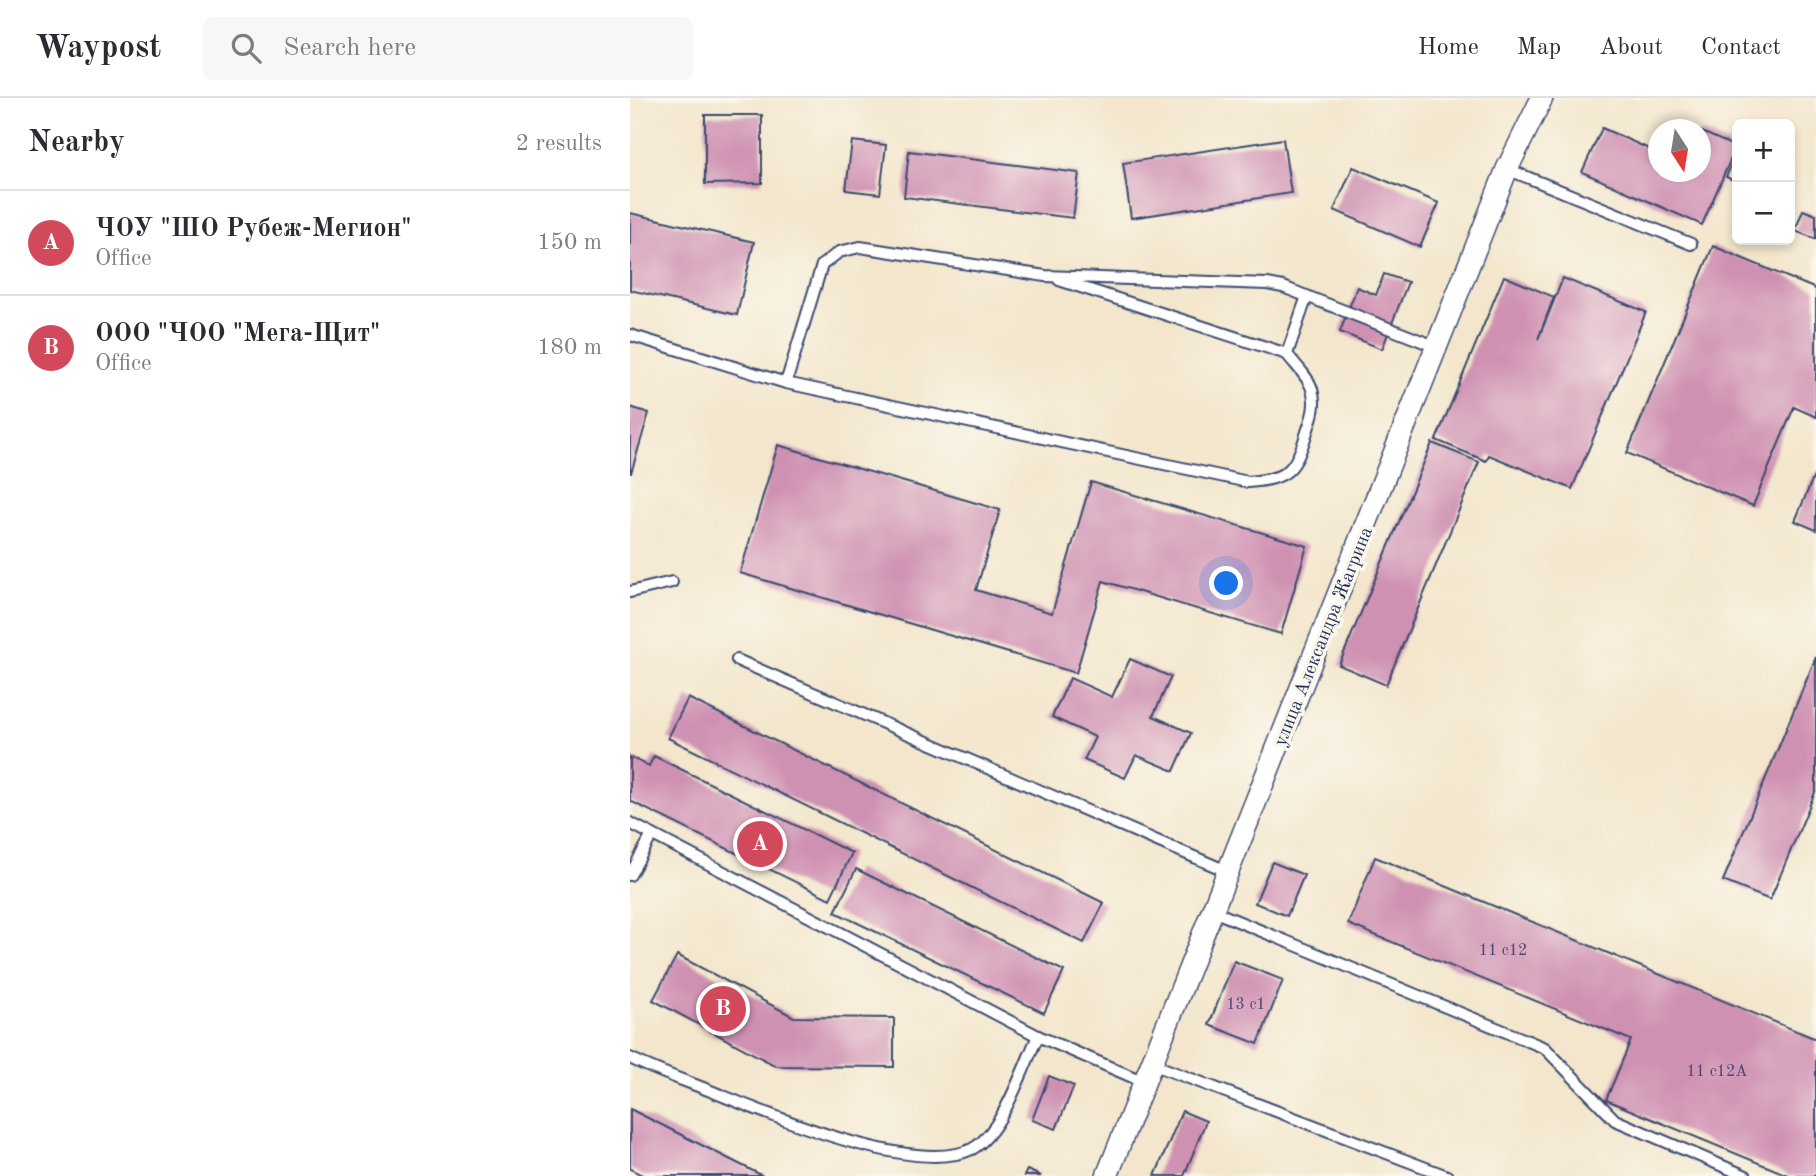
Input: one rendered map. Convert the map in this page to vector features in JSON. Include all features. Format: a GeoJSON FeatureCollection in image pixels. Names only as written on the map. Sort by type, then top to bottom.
{"type":"FeatureCollection","features":[{"type":"Feature","properties":{"kind":"street","name":"улица Александра Жагрина"},"geometry":{"type":"LineString","coordinates":[[1107,1176],[1507,169],[1542,98]]}},
{"type":"Feature","properties":{"kind":"lane"},"geometry":{"type":"LineString","coordinates":[[1507,169],[1691,244]]}},
{"type":"Feature","properties":{"kind":"lane"},"geometry":{"type":"LineString","coordinates":[[786,383],[822,265],[839,252],[860,247],[1045,276],[1267,284],[1307,296],[1437,347]]}},
{"type":"Feature","properties":{"kind":"lane"},"geometry":{"type":"LineString","coordinates":[[630,335],[786,383],[1248,482],[1272,480],[1298,462],[1315,408],[1309,382],[1287,354],[1045,276]]}},
{"type":"Feature","properties":{"kind":"lane"},"geometry":{"type":"LineString","coordinates":[[1287,354],[1307,296]]}},
{"type":"Feature","properties":{"kind":"lane"},"geometry":{"type":"LineString","coordinates":[[630,592],[672,582]]}},
{"type":"Feature","properties":{"kind":"lane"},"geometry":{"type":"LineString","coordinates":[[737,660],[1228,872]]}},
{"type":"Feature","properties":{"kind":"lane"},"geometry":{"type":"LineString","coordinates":[[630,823],[1038,1036],[1447,1176]]}},
{"type":"Feature","properties":{"kind":"lane"},"geometry":{"type":"LineString","coordinates":[[630,875],[652,835]]}},
{"type":"Feature","properties":{"kind":"lane"},"geometry":{"type":"LineString","coordinates":[[1213,911],[1545,1048],[1615,1120],[1746,1176]]}},
{"type":"Feature","properties":{"kind":"lane"},"geometry":{"type":"LineString","coordinates":[[630,1058],[815,1133],[894,1154],[941,1159],[972,1149],[993,1130],[1038,1036]]}},
{"type":"Feature","properties":{"kind":"building"},"geometry":{"type":"Polygon","coordinates":[[[705,115],[762,115],[762,183],[705,184],[705,115]]]}},
{"type":"Feature","properties":{"kind":"building"},"geometry":{"type":"Polygon","coordinates":[[[1602,128],[1648,149],[1648,182],[1711,182],[1711,136],[1732,145],[1732,156],[1702,225],[1582,172],[1602,128]]]}},
{"type":"Feature","properties":{"kind":"building"},"geometry":{"type":"Polygon","coordinates":[[[1283,139],[1291,193],[1131,218],[1123,163],[1283,139]]]}},
{"type":"Feature","properties":{"kind":"building"},"geometry":{"type":"Polygon","coordinates":[[[852,141],[886,145],[880,194],[846,190],[852,141]]]}},
{"type":"Feature","properties":{"kind":"building"},"geometry":{"type":"Polygon","coordinates":[[[909,151],[1079,173],[1073,218],[904,197],[909,151]]]}},
{"type":"Feature","properties":{"kind":"building"},"geometry":{"type":"Polygon","coordinates":[[[1732,163],[1732,180],[1726,177],[1732,163]]]}},
{"type":"Feature","properties":{"kind":"building"},"geometry":{"type":"Polygon","coordinates":[[[1353,167],[1439,203],[1420,247],[1334,210],[1353,167]]]}},
{"type":"Feature","properties":{"kind":"building"},"geometry":{"type":"Polygon","coordinates":[[[1803,210],[1816,215],[1816,239],[1795,231],[1803,210]]]}},
{"type":"Feature","properties":{"kind":"building"},"geometry":{"type":"Polygon","coordinates":[[[630,213],[754,242],[737,315],[630,290],[630,213]]]}},
{"type":"Feature","properties":{"kind":"building"},"geometry":{"type":"Polygon","coordinates":[[[1713,246],[1816,289],[1816,417],[1794,407],[1753,506],[1627,453],[1713,246]]]}},
{"type":"Feature","properties":{"kind":"building"},"geometry":{"type":"Polygon","coordinates":[[[1384,274],[1408,282],[1382,349],[1340,332],[1357,287],[1376,295],[1384,274]]]}},
{"type":"Feature","properties":{"kind":"building"},"geometry":{"type":"Polygon","coordinates":[[[1504,276],[1554,297],[1538,339],[1563,278],[1646,312],[1572,489],[1489,455],[1486,461],[1436,440],[1504,276]]]}},
{"type":"Feature","properties":{"kind":"building"},"geometry":{"type":"Polygon","coordinates":[[[630,407],[649,413],[631,473],[630,473],[630,407]]]}},
{"type":"Feature","properties":{"kind":"building"},"geometry":{"type":"Polygon","coordinates":[[[1432,443],[1479,462],[1386,685],[1339,665],[1432,443]]]}},
{"type":"Feature","properties":{"kind":"building"},"geometry":{"type":"Polygon","coordinates":[[[778,445],[1000,510],[976,590],[1052,613],[1091,482],[1307,546],[1281,634],[1103,581],[1076,673],[740,573],[778,445]]]}},
{"type":"Feature","properties":{"kind":"building"},"geometry":{"type":"Polygon","coordinates":[[[1816,471],[1816,530],[1795,521],[1816,471]]]}},
{"type":"Feature","properties":{"kind":"building"},"geometry":{"type":"Polygon","coordinates":[[[1816,657],[1816,790],[1770,900],[1723,881],[1816,657]]]}},
{"type":"Feature","properties":{"kind":"building"},"geometry":{"type":"Polygon","coordinates":[[[1130,659],[1171,677],[1153,716],[1191,733],[1174,771],[1136,755],[1125,778],[1084,760],[1095,737],[1052,717],[1070,678],[1112,697],[1130,659]]]}},
{"type":"Feature","properties":{"kind":"building"},"geometry":{"type":"Polygon","coordinates":[[[688,698],[1104,903],[1084,943],[668,738],[688,698]]]}},
{"type":"Feature","properties":{"kind":"building"},"geometry":{"type":"Polygon","coordinates":[[[654,756],[852,853],[830,899],[630,801],[630,757],[649,766],[654,756]]]}},
{"type":"Feature","properties":{"kind":"building"},"geometry":{"type":"Polygon","coordinates":[[[1375,857],[1816,1039],[1816,1176],[1790,1176],[1606,1100],[1631,1040],[1348,924],[1375,857]]]}},
{"type":"Feature","properties":{"kind":"building"},"geometry":{"type":"Polygon","coordinates":[[[1272,862],[1304,875],[1287,916],[1255,903],[1272,862]]]}},
{"type":"Feature","properties":{"kind":"building"},"geometry":{"type":"Polygon","coordinates":[[[856,869],[1064,971],[1044,1013],[835,912],[856,869]]]}},
{"type":"Feature","properties":{"kind":"building"},"geometry":{"type":"Polygon","coordinates":[[[677,955],[794,1017],[894,1018],[894,1067],[776,1066],[653,1000],[677,955]]]}},
{"type":"Feature","properties":{"kind":"building"},"geometry":{"type":"Polygon","coordinates":[[[1234,961],[1283,980],[1258,1044],[1209,1025],[1234,961]]]}},
{"type":"Feature","properties":{"kind":"building"},"geometry":{"type":"Polygon","coordinates":[[[1049,1076],[1074,1086],[1056,1129],[1032,1120],[1049,1076]]]}},
{"type":"Feature","properties":{"kind":"building"},"geometry":{"type":"Polygon","coordinates":[[[630,1109],[763,1176],[644,1176],[630,1169],[630,1109]]]}},
{"type":"Feature","properties":{"kind":"building"},"geometry":{"type":"Polygon","coordinates":[[[1182,1111],[1206,1121],[1184,1176],[1155,1176],[1182,1111]]]}},
{"type":"Feature","properties":{"kind":"building"},"geometry":{"type":"Polygon","coordinates":[[[1027,1170],[1041,1176],[1024,1176],[1027,1170]]]}},
{"type":"Feature","properties":{"kind":"place","name":"ЧОУ \"ШО Рубеж-Мегион\""},"geometry":{"type":"Point","coordinates":[760,844]}},
{"type":"Feature","properties":{"kind":"place","name":"ООО \"ЧОО \"Мега-Щит\""},"geometry":{"type":"Point","coordinates":[723,1009]}}]}
